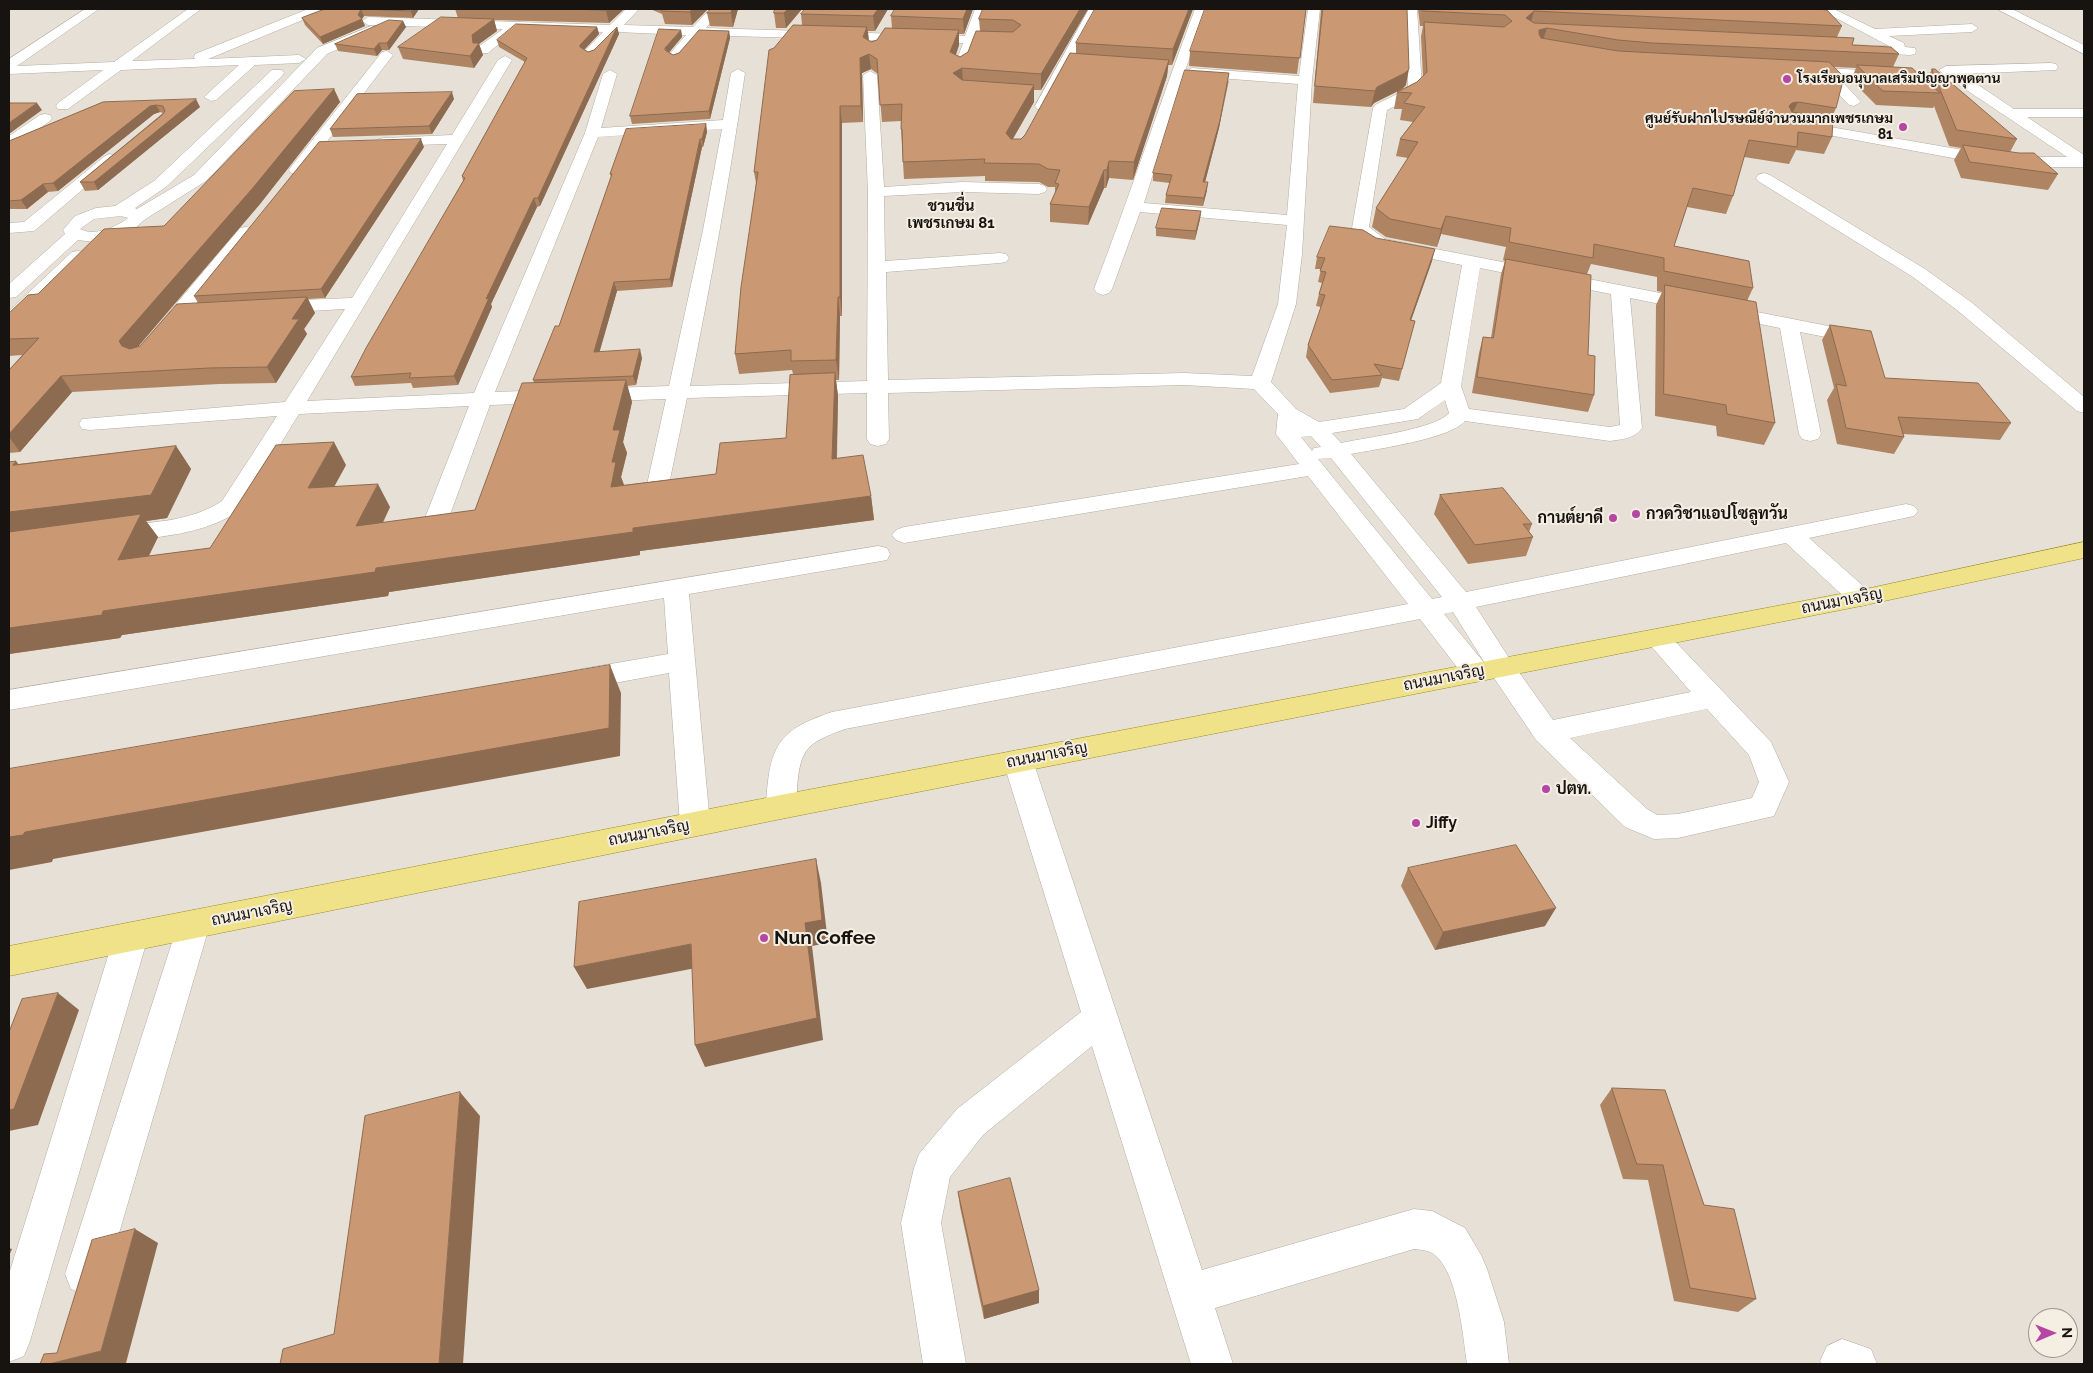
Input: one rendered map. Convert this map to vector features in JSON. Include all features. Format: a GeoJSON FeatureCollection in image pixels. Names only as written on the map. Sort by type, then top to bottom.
{"type":"FeatureCollection","features":[{"type":"Feature","properties":{"kind":"main road","name":"ถนนมาเจริญ"},"geometry":{"type":"LineString","coordinates":[[9,961],[782,806],[1861,598],[2084,550]]}},
{"type":"Feature","properties":{"kind":"street"},"geometry":{"type":"LineString","coordinates":[[9,65],[92,9]]}},
{"type":"Feature","properties":{"kind":"street"},"geometry":{"type":"LineString","coordinates":[[63,106],[195,9]]}},
{"type":"Feature","properties":{"kind":"street"},"geometry":{"type":"LineString","coordinates":[[183,64],[318,9]]}},
{"type":"Feature","properties":{"kind":"street"},"geometry":{"type":"LineString","coordinates":[[119,211],[160,184],[299,53],[368,21],[400,9]]}},
{"type":"Feature","properties":{"kind":"street"},"geometry":{"type":"LineString","coordinates":[[9,228],[28,228],[48,222],[84,236],[102,235],[124,229],[136,220],[138,216],[200,178],[322,51],[420,9]]}},
{"type":"Feature","properties":{"kind":"street"},"geometry":{"type":"LineString","coordinates":[[589,53],[633,9]]}},
{"type":"Feature","properties":{"kind":"street"},"geometry":{"type":"LineString","coordinates":[[674,56],[716,9]]}},
{"type":"Feature","properties":{"kind":"street"},"geometry":{"type":"LineString","coordinates":[[960,67],[981,9]]}},
{"type":"Feature","properties":{"kind":"street"},"geometry":{"type":"LineString","coordinates":[[1034,120],[1095,9]]}},
{"type":"Feature","properties":{"kind":"street"},"geometry":{"type":"LineString","coordinates":[[1103,288],[1134,207],[1173,70],[1201,9]]}},
{"type":"Feature","properties":{"kind":"street"},"geometry":{"type":"LineString","coordinates":[[1260,383],[1287,304],[1305,80],[1314,9]]}},
{"type":"Feature","properties":{"kind":"street"},"geometry":{"type":"LineString","coordinates":[[1411,9],[1417,31],[1415,87],[1408,94],[1380,108],[1360,228],[1366,235],[1380,243],[1871,340]]}},
{"type":"Feature","properties":{"kind":"street"},"geometry":{"type":"LineString","coordinates":[[1826,9],[1948,71],[2084,162]]}},
{"type":"Feature","properties":{"kind":"street"},"geometry":{"type":"LineString","coordinates":[[2003,9],[2084,50]]}},
{"type":"Feature","properties":{"kind":"street"},"geometry":{"type":"LineString","coordinates":[[442,24],[456,14]]}},
{"type":"Feature","properties":{"kind":"street"},"geometry":{"type":"LineString","coordinates":[[530,26],[543,15]]}},
{"type":"Feature","properties":{"kind":"street"},"geometry":{"type":"LineString","coordinates":[[368,21],[416,24],[1013,41]]}},
{"type":"Feature","properties":{"kind":"street"},"geometry":{"type":"LineString","coordinates":[[780,47],[800,22]]}},
{"type":"Feature","properties":{"kind":"street"},"geometry":{"type":"LineString","coordinates":[[873,51],[888,23]]}},
{"type":"Feature","properties":{"kind":"street"},"geometry":{"type":"LineString","coordinates":[[401,34],[416,24]]}},
{"type":"Feature","properties":{"kind":"street"},"geometry":{"type":"LineString","coordinates":[[483,50],[514,26]]}},
{"type":"Feature","properties":{"kind":"street"},"geometry":{"type":"LineString","coordinates":[[1874,33],[1972,28]]}},
{"type":"Feature","properties":{"kind":"street"},"geometry":{"type":"LineString","coordinates":[[1850,48],[1910,51]]}},
{"type":"Feature","properties":{"kind":"street"},"geometry":{"type":"LineString","coordinates":[[287,182],[319,144],[385,50]]}},
{"type":"Feature","properties":{"kind":"street"},"geometry":{"type":"LineString","coordinates":[[9,70],[315,58]]}},
{"type":"Feature","properties":{"kind":"street"},"geometry":{"type":"LineString","coordinates":[[95,537],[191,524],[220,514],[230,506],[358,303],[455,139],[505,60]]}},
{"type":"Feature","properties":{"kind":"street"},"geometry":{"type":"LineString","coordinates":[[211,97],[250,62]]}},
{"type":"Feature","properties":{"kind":"street"},"geometry":{"type":"LineString","coordinates":[[1064,63],[1083,65]]}},
{"type":"Feature","properties":{"kind":"street"},"geometry":{"type":"LineString","coordinates":[[1948,71],[2051,67]]}},
{"type":"Feature","properties":{"kind":"street"},"geometry":{"type":"LineString","coordinates":[[1173,70],[1305,80]]}},
{"type":"Feature","properties":{"kind":"street"},"geometry":{"type":"LineString","coordinates":[[1786,70],[1961,79]]}},
{"type":"Feature","properties":{"kind":"street"},"geometry":{"type":"LineString","coordinates":[[1826,72],[1854,102]]}},
{"type":"Feature","properties":{"kind":"street"},"geometry":{"type":"LineString","coordinates":[[657,489],[679,392],[731,124],[738,73]]}},
{"type":"Feature","properties":{"kind":"street"},"geometry":{"type":"LineString","coordinates":[[435,522],[482,400],[592,133],[610,74]]}},
{"type":"Feature","properties":{"kind":"street"},"geometry":{"type":"LineString","coordinates":[[870,75],[878,267],[878,439]]}},
{"type":"Feature","properties":{"kind":"street"},"geometry":{"type":"LineString","coordinates":[[1028,96],[1047,98]]}},
{"type":"Feature","properties":{"kind":"street"},"geometry":{"type":"LineString","coordinates":[[2011,113],[2084,113]]}},
{"type":"Feature","properties":{"kind":"street"},"geometry":{"type":"LineString","coordinates":[[9,143],[45,118]]}},
{"type":"Feature","properties":{"kind":"street"},"geometry":{"type":"LineString","coordinates":[[592,133],[731,124]]}},
{"type":"Feature","properties":{"kind":"street"},"geometry":{"type":"LineString","coordinates":[[1790,124],[2010,162],[2084,162]]}},
{"type":"Feature","properties":{"kind":"street"},"geometry":{"type":"LineString","coordinates":[[368,142],[455,139]]}},
{"type":"Feature","properties":{"kind":"street"},"geometry":{"type":"LineString","coordinates":[[319,144],[338,143]]}},
{"type":"Feature","properties":{"kind":"street"},"geometry":{"type":"LineString","coordinates":[[28,228],[123,148]]}},
{"type":"Feature","properties":{"kind":"street"},"geometry":{"type":"LineString","coordinates":[[1764,178],[1919,273],[1964,306],[2084,407]]}},
{"type":"Feature","properties":{"kind":"street"},"geometry":{"type":"LineString","coordinates":[[876,192],[962,187],[1039,189]]}},
{"type":"Feature","properties":{"kind":"street"},"geometry":{"type":"LineString","coordinates":[[1134,207],[1295,221]]}},
{"type":"Feature","properties":{"kind":"street"},"geometry":{"type":"LineString","coordinates":[[28,228],[38,231],[64,229],[96,214],[119,211],[128,211],[138,216]]}},
{"type":"Feature","properties":{"kind":"street"},"geometry":{"type":"LineString","coordinates":[[154,342],[256,221]]}},
{"type":"Feature","properties":{"kind":"street"},"geometry":{"type":"LineString","coordinates":[[9,293],[64,229]]}},
{"type":"Feature","properties":{"kind":"street"},"geometry":{"type":"LineString","coordinates":[[9,321],[16,308],[102,235]]}},
{"type":"Feature","properties":{"kind":"street"},"geometry":{"type":"LineString","coordinates":[[878,267],[1000,258]]}},
{"type":"Feature","properties":{"kind":"street"},"geometry":{"type":"LineString","coordinates":[[1460,414],[1451,386],[1472,260]]}},
{"type":"Feature","properties":{"kind":"street"},"geometry":{"type":"LineString","coordinates":[[1460,414],[1610,434],[1622,433],[1631,428],[1620,290]]}},
{"type":"Feature","properties":{"kind":"street"},"geometry":{"type":"LineString","coordinates":[[259,308],[358,303]]}},
{"type":"Feature","properties":{"kind":"street"},"geometry":{"type":"LineString","coordinates":[[180,313],[200,312]]}},
{"type":"Feature","properties":{"kind":"street"},"geometry":{"type":"LineString","coordinates":[[1789,324],[1810,434]]}},
{"type":"Feature","properties":{"kind":"street"},"geometry":{"type":"LineString","coordinates":[[90,424],[292,408],[679,392],[1184,379],[1260,383]]}},
{"type":"Feature","properties":{"kind":"street"},"geometry":{"type":"LineString","coordinates":[[1260,383],[1288,423],[1311,462],[1396,572],[1428,610],[1546,732],[1636,818],[1654,827],[1678,826],[1762,808],[1774,782],[1760,750],[1657,638]]}},
{"type":"Feature","properties":{"kind":"street"},"geometry":{"type":"LineString","coordinates":[[1288,423],[1316,429],[1410,414],[1451,386]]}},
{"type":"Feature","properties":{"kind":"street"},"geometry":{"type":"LineString","coordinates":[[904,535],[1311,462],[1336,450],[1404,437],[1445,426],[1454,421],[1460,414]]}},
{"type":"Feature","properties":{"kind":"street"},"geometry":{"type":"LineString","coordinates":[[1316,429],[1336,450],[1460,602],[1488,670]]}},
{"type":"Feature","properties":{"kind":"street"},"geometry":{"type":"LineString","coordinates":[[782,806],[785,760],[794,742],[815,728],[842,719],[1428,610],[1906,512]]}},
{"type":"Feature","properties":{"kind":"street"},"geometry":{"type":"LineString","coordinates":[[1792,536],[1861,598]]}},
{"type":"Feature","properties":{"kind":"street"},"geometry":{"type":"LineString","coordinates":[[9,700],[878,554]]}},
{"type":"Feature","properties":{"kind":"street"},"geometry":{"type":"LineString","coordinates":[[676,589],[695,824]]}},
{"type":"Feature","properties":{"kind":"street"},"geometry":{"type":"LineString","coordinates":[[555,684],[682,661]]}},
{"type":"Feature","properties":{"kind":"street"},"geometry":{"type":"LineString","coordinates":[[1546,732],[1713,698]]}},
{"type":"Feature","properties":{"kind":"street"},"geometry":{"type":"LineString","coordinates":[[1018,761],[1212,1364]]}},
{"type":"Feature","properties":{"kind":"street"},"geometry":{"type":"LineString","coordinates":[[76,1308],[194,924]]}},
{"type":"Feature","properties":{"kind":"street"},"geometry":{"type":"LineString","coordinates":[[9,1341],[131,937]]}},
{"type":"Feature","properties":{"kind":"street"},"geometry":{"type":"LineString","coordinates":[[944,1364],[921,1223],[933,1168],[970,1122],[1100,1018]]}},
{"type":"Feature","properties":{"kind":"street"},"geometry":{"type":"LineString","coordinates":[[1189,1295],[1414,1229],[1432,1231],[1451,1242],[1467,1269],[1482,1322],[1488,1364]]}},
{"type":"Feature","properties":{"kind":"building"},"geometry":{"type":"Polygon","coordinates":[[[325,9],[361,9],[358,15],[362,19],[320,37],[302,18],[325,9]]]}},
{"type":"Feature","properties":{"kind":"building"},"geometry":{"type":"Polygon","coordinates":[[[361,9],[412,9],[411,11],[361,9]]]}},
{"type":"Feature","properties":{"kind":"building"},"geometry":{"type":"Polygon","coordinates":[[[571,9],[607,9],[606,10],[571,9]]]}},
{"type":"Feature","properties":{"kind":"building"},"geometry":{"type":"Polygon","coordinates":[[[663,9],[692,9],[690,12],[662,11],[663,9]]]}},
{"type":"Feature","properties":{"kind":"building"},"geometry":{"type":"Polygon","coordinates":[[[711,9],[732,9],[731,13],[707,13],[711,9]]]}},
{"type":"Feature","properties":{"kind":"building"},"geometry":{"type":"Polygon","coordinates":[[[775,9],[788,9],[784,13],[774,13],[775,9]]]}},
{"type":"Feature","properties":{"kind":"building"},"geometry":{"type":"Polygon","coordinates":[[[805,9],[878,9],[873,16],[801,14],[805,9]]]}},
{"type":"Feature","properties":{"kind":"building"},"geometry":{"type":"Polygon","coordinates":[[[895,9],[967,9],[963,19],[891,16],[895,9]]]}},
{"type":"Feature","properties":{"kind":"building"},"geometry":{"type":"Polygon","coordinates":[[[983,9],[1080,9],[1041,74],[962,68],[953,73],[962,80],[1034,85],[1006,133],[1011,139],[1021,139],[1025,135],[1070,53],[1169,60],[1134,162],[1109,161],[1107,170],[1104,170],[1089,207],[1050,204],[1059,184],[1055,183],[1060,170],[1048,169],[1039,164],[984,163],[985,159],[903,162],[902,104],[880,105],[877,59],[869,54],[860,58],[861,106],[840,106],[840,297],[838,297],[836,360],[791,361],[791,350],[735,354],[741,287],[758,172],[754,172],[769,50],[774,48],[793,25],[867,27],[863,37],[871,42],[877,40],[885,28],[959,30],[950,52],[960,57],[968,52],[976,31],[1013,32],[1021,25],[1013,20],[979,19],[983,9]]]}},
{"type":"Feature","properties":{"kind":"building"},"geometry":{"type":"Polygon","coordinates":[[[1095,9],[1189,9],[1173,49],[1076,43],[1095,9]]]}},
{"type":"Feature","properties":{"kind":"building"},"geometry":{"type":"Polygon","coordinates":[[[1205,9],[1306,9],[1300,58],[1190,51],[1205,9]]]}},
{"type":"Feature","properties":{"kind":"building"},"geometry":{"type":"Polygon","coordinates":[[[1323,9],[1407,9],[1409,69],[1405,73],[1377,87],[1375,91],[1315,86],[1323,9]]]}},
{"type":"Feature","properties":{"kind":"building"},"geometry":{"type":"Polygon","coordinates":[[[1423,9],[1817,9],[1827,10],[1842,26],[1534,11],[1526,18],[1534,23],[1854,38],[1852,45],[1891,47],[1899,54],[1652,43],[1618,40],[1547,28],[1539,30],[1541,38],[1618,51],[1829,62],[1844,77],[1836,108],[1798,102],[1792,103],[1789,106],[1792,112],[1833,119],[1832,137],[1798,132],[1797,147],[1749,140],[1733,196],[1693,188],[1674,246],[1749,261],[1753,288],[1664,271],[1664,258],[1594,244],[1593,258],[1509,242],[1511,228],[1446,216],[1441,229],[1390,219],[1376,208],[1418,142],[1400,139],[1425,107],[1404,103],[1412,93],[1397,92],[1417,82],[1427,72],[1424,22],[1504,27],[1512,21],[1505,15],[1423,11],[1423,9]]]}},
{"type":"Feature","properties":{"kind":"building"},"geometry":{"type":"Polygon","coordinates":[[[441,17],[494,19],[472,35],[473,43],[479,43],[470,56],[398,47],[441,17]]]}},
{"type":"Feature","properties":{"kind":"building"},"geometry":{"type":"Polygon","coordinates":[[[389,20],[403,21],[387,43],[379,43],[374,49],[335,44],[389,20]]]}},
{"type":"Feature","properties":{"kind":"building"},"geometry":{"type":"Polygon","coordinates":[[[516,24],[597,27],[580,45],[580,47],[588,52],[594,50],[617,27],[538,198],[534,198],[486,299],[489,298],[454,376],[409,378],[411,373],[351,377],[465,178],[462,176],[527,58],[497,40],[516,24]]]}},
{"type":"Feature","properties":{"kind":"building"},"geometry":{"type":"Polygon","coordinates":[[[659,29],[681,30],[665,48],[665,50],[673,55],[679,53],[699,30],[729,31],[709,111],[630,116],[659,29]]]}},
{"type":"Feature","properties":{"kind":"building"},"geometry":{"type":"Polygon","coordinates":[[[1857,65],[1912,68],[1940,93],[1883,91],[1857,65]]]}},
{"type":"Feature","properties":{"kind":"building"},"geometry":{"type":"Polygon","coordinates":[[[1932,69],[1935,69],[2017,139],[1957,130],[1932,69]]]}},
{"type":"Feature","properties":{"kind":"building"},"geometry":{"type":"Polygon","coordinates":[[[1185,70],[1229,73],[1220,120],[1203,182],[1208,182],[1204,198],[1166,195],[1172,175],[1153,173],[1185,70]]]}},
{"type":"Feature","properties":{"kind":"building"},"geometry":{"type":"Polygon","coordinates":[[[334,89],[252,189],[119,341],[122,346],[130,349],[140,346],[177,304],[307,297],[292,319],[299,319],[267,367],[209,368],[61,376],[9,434],[9,370],[39,338],[9,339],[9,313],[28,295],[38,294],[104,229],[164,226],[294,91],[334,89]]]}},
{"type":"Feature","properties":{"kind":"building"},"geometry":{"type":"Polygon","coordinates":[[[452,92],[429,126],[330,129],[357,94],[452,92]]]}},
{"type":"Feature","properties":{"kind":"building"},"geometry":{"type":"Polygon","coordinates":[[[196,99],[94,182],[80,182],[162,115],[165,111],[163,106],[150,106],[53,183],[43,184],[21,200],[9,201],[9,141],[103,102],[196,99]]]}},
{"type":"Feature","properties":{"kind":"building"},"geometry":{"type":"Polygon","coordinates":[[[9,103],[37,103],[9,123],[9,103]]]}},
{"type":"Feature","properties":{"kind":"building"},"geometry":{"type":"Polygon","coordinates":[[[706,124],[702,139],[700,139],[670,279],[614,282],[594,352],[640,349],[633,376],[533,380],[555,326],[559,326],[626,129],[706,124]]]}},
{"type":"Feature","properties":{"kind":"building"},"geometry":{"type":"Polygon","coordinates":[[[421,139],[321,289],[194,296],[319,142],[421,139]]]}},
{"type":"Feature","properties":{"kind":"building"},"geometry":{"type":"Polygon","coordinates":[[[1963,145],[2019,153],[2034,153],[2058,174],[1970,162],[1963,145]]]}},
{"type":"Feature","properties":{"kind":"building"},"geometry":{"type":"Polygon","coordinates":[[[1162,208],[1201,211],[1196,231],[1156,228],[1162,208]]]}},
{"type":"Feature","properties":{"kind":"building"},"geometry":{"type":"Polygon","coordinates":[[[1330,226],[1363,230],[1376,238],[1435,249],[1410,320],[1415,321],[1402,369],[1374,364],[1382,375],[1332,380],[1308,345],[1325,295],[1319,294],[1326,272],[1320,271],[1325,258],[1317,257],[1330,226]]]}},
{"type":"Feature","properties":{"kind":"building"},"geometry":{"type":"Polygon","coordinates":[[[1506,259],[1591,275],[1588,355],[1595,356],[1594,395],[1477,377],[1483,337],[1493,338],[1506,259]]]}},
{"type":"Feature","properties":{"kind":"building"},"geometry":{"type":"Polygon","coordinates":[[[1665,285],[1756,302],[1775,423],[1727,414],[1726,405],[1664,394],[1665,285]]]}},
{"type":"Feature","properties":{"kind":"building"},"geometry":{"type":"Polygon","coordinates":[[[1830,325],[1871,331],[1885,378],[1978,383],[2011,423],[1898,417],[1904,437],[1846,428],[1836,384],[1846,386],[1830,325]]]}},
{"type":"Feature","properties":{"kind":"building"},"geometry":{"type":"Polygon","coordinates":[[[835,373],[832,459],[863,455],[871,496],[633,528],[633,532],[376,568],[375,572],[103,611],[102,615],[9,628],[9,532],[141,514],[118,560],[210,548],[276,445],[334,442],[308,488],[378,484],[356,526],[475,510],[522,383],[626,380],[613,430],[620,430],[612,462],[616,462],[611,487],[716,474],[720,443],[786,438],[790,375],[835,373]]]}},
{"type":"Feature","properties":{"kind":"building"},"geometry":{"type":"Polygon","coordinates":[[[176,446],[151,495],[9,512],[9,462],[16,461],[13,465],[176,446]]]}},
{"type":"Feature","properties":{"kind":"building"},"geometry":{"type":"Polygon","coordinates":[[[1503,488],[1532,524],[1523,524],[1533,537],[1475,545],[1440,495],[1503,488]]]}},
{"type":"Feature","properties":{"kind":"building"},"geometry":{"type":"Polygon","coordinates":[[[610,665],[609,728],[25,832],[23,835],[9,837],[9,769],[610,665]]]}},
{"type":"Feature","properties":{"kind":"building"},"geometry":{"type":"Polygon","coordinates":[[[1516,845],[1556,908],[1443,932],[1408,868],[1516,845]]]}},
{"type":"Feature","properties":{"kind":"building"},"geometry":{"type":"Polygon","coordinates":[[[816,859],[822,920],[805,923],[817,1018],[695,1045],[691,944],[574,967],[579,902],[816,859]]]}},
{"type":"Feature","properties":{"kind":"building"},"geometry":{"type":"Polygon","coordinates":[[[58,993],[14,1109],[9,1110],[9,1032],[22,999],[58,993]]]}},
{"type":"Feature","properties":{"kind":"building"},"geometry":{"type":"Polygon","coordinates":[[[1612,1088],[1665,1090],[1704,1205],[1734,1209],[1756,1299],[1690,1288],[1663,1165],[1637,1164],[1612,1088]]]}},
{"type":"Feature","properties":{"kind":"building"},"geometry":{"type":"Polygon","coordinates":[[[460,1092],[439,1364],[280,1364],[283,1349],[334,1334],[365,1116],[460,1092]]]}},
{"type":"Feature","properties":{"kind":"building"},"geometry":{"type":"Polygon","coordinates":[[[1010,1178],[1039,1290],[983,1306],[958,1192],[1010,1178]]]}},
{"type":"Feature","properties":{"kind":"building"},"geometry":{"type":"Polygon","coordinates":[[[135,1229],[101,1351],[49,1364],[40,1364],[44,1354],[57,1353],[92,1240],[135,1229]]]}},
{"type":"Feature","properties":{"kind":"place","name":"โรงเรียนอนุบาลเสริมปัญญาพุดตาน"},"geometry":{"type":"Point","coordinates":[1787,79]}},
{"type":"Feature","properties":{"kind":"place","name":"ศูนย์รับฝากไปรษณีย์จำนวนมากเพชรเกษม 81"},"geometry":{"type":"Point","coordinates":[1903,127]}},
{"type":"Feature","properties":{"kind":"place","name":"กวดวิชาแอปโซลูทวัน"},"geometry":{"type":"Point","coordinates":[1636,514]}},
{"type":"Feature","properties":{"kind":"place","name":"กานต์ยาดี"},"geometry":{"type":"Point","coordinates":[1613,518]}},
{"type":"Feature","properties":{"kind":"place","name":"ปตท."},"geometry":{"type":"Point","coordinates":[1546,789]}},
{"type":"Feature","properties":{"kind":"place","name":"Jiffy"},"geometry":{"type":"Point","coordinates":[1416,823]}},
{"type":"Feature","properties":{"kind":"place","name":"Nun Coffee"},"geometry":{"type":"Point","coordinates":[764,938]}},
{"type":"Feature","properties":{"kind":"district","name":"ชวนชื่น เพชรเกษม 81"},"geometry":{"type":"Point","coordinates":[951,214]}}]}
